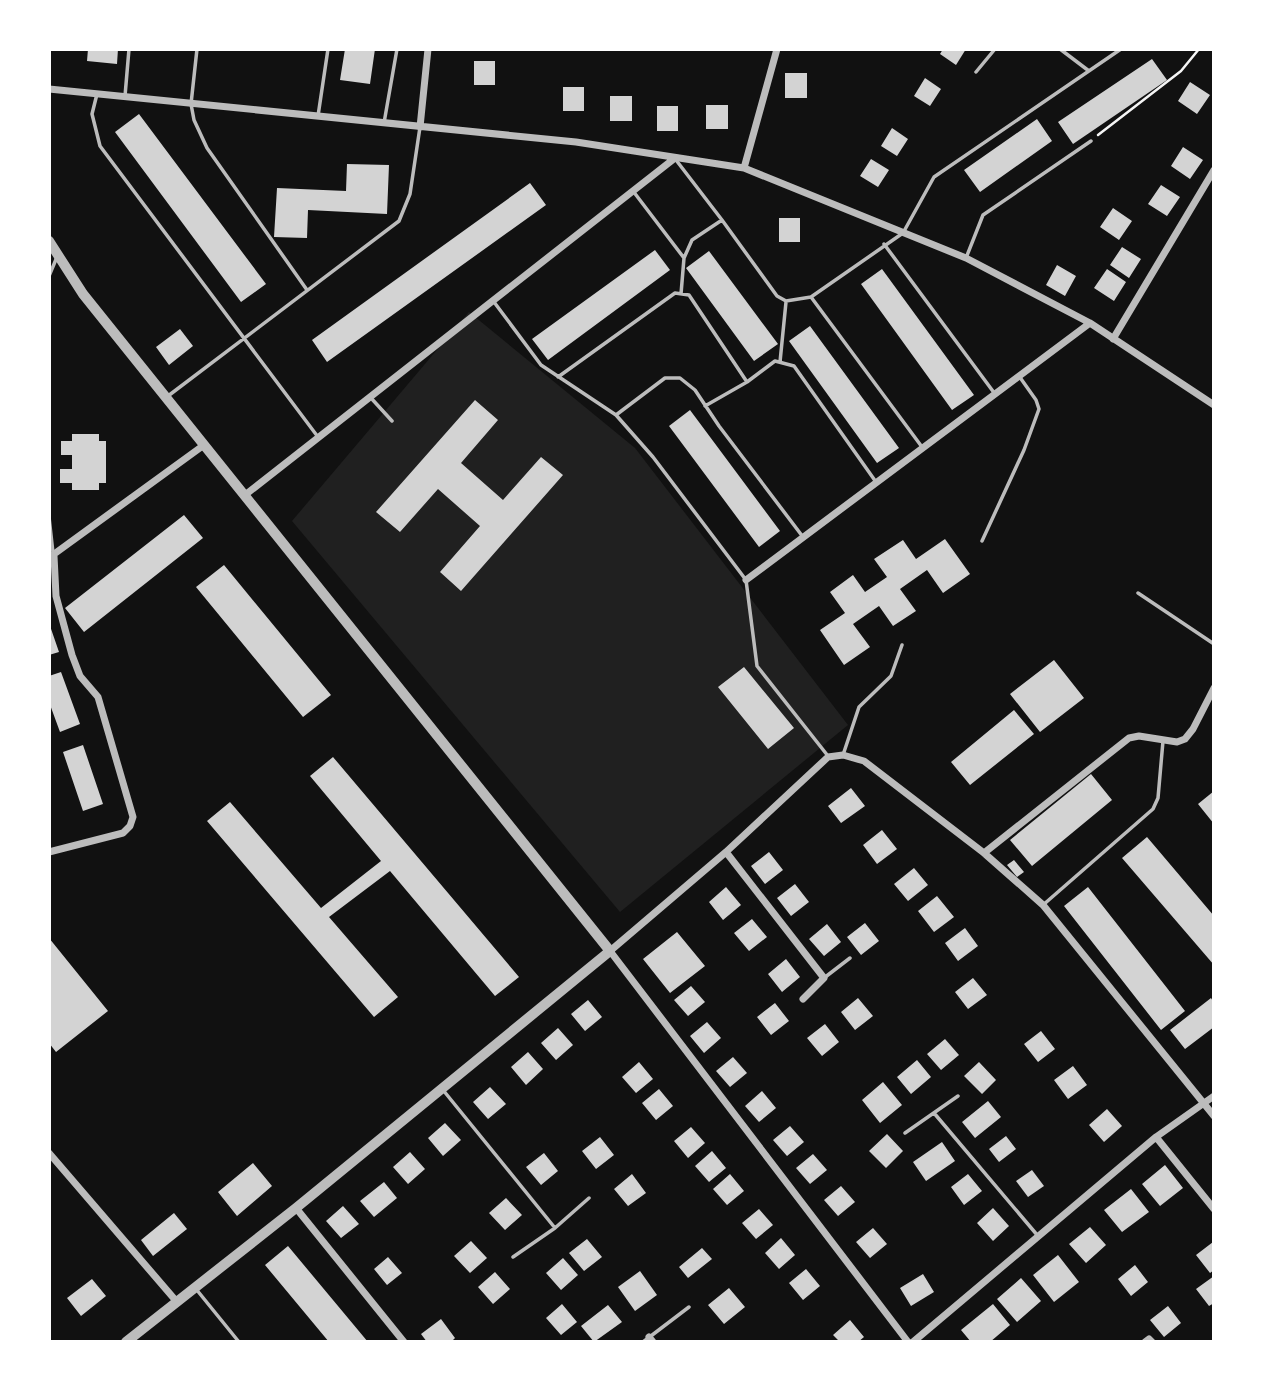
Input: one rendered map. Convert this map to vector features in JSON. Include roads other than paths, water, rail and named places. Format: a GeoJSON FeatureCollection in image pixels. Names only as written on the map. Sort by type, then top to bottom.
{"type":"FeatureCollection","features":[{"type":"Feature","properties":{"kind":"street"},"geometry":{"type":"LineString","coordinates":[[420,127],[428,49]]}},
{"type":"Feature","properties":{"kind":"street"},"geometry":{"type":"LineString","coordinates":[[744,168],[777,49]]}},
{"type":"Feature","properties":{"kind":"street"},"geometry":{"type":"LineString","coordinates":[[49,89],[576,142],[744,168],[966,258],[1090,323],[1214,405]]}},
{"type":"Feature","properties":{"kind":"street"},"geometry":{"type":"LineString","coordinates":[[244,495],[675,158]]}},
{"type":"Feature","properties":{"kind":"street"},"geometry":{"type":"LineString","coordinates":[[1113,339],[1214,170]]}},
{"type":"Feature","properties":{"kind":"street"},"geometry":{"type":"LineString","coordinates":[[49,241],[83,294],[610,951],[910,1342],[1156,1137],[1214,1096]]}},
{"type":"Feature","properties":{"kind":"street"},"geometry":{"type":"LineString","coordinates":[[746,580],[1090,323]]}},
{"type":"Feature","properties":{"kind":"street"},"geometry":{"type":"LineString","coordinates":[[49,852],[123,832],[130,826],[133,817],[98,697],[80,676],[72,655],[57,596],[51,557],[204,445]]}},
{"type":"Feature","properties":{"kind":"street"},"geometry":{"type":"LineString","coordinates":[[984,853],[1129,738],[1139,736],[1177,742],[1185,739],[1214,688]]}},
{"type":"Feature","properties":{"kind":"street"},"geometry":{"type":"LineString","coordinates":[[126,1342],[296,1208],[610,951],[726,852],[828,757],[843,755],[864,761],[984,853],[1043,905],[1214,1116]]}},
{"type":"Feature","properties":{"kind":"street"},"geometry":{"type":"LineString","coordinates":[[726,852],[824,978],[803,999]]}},
{"type":"Feature","properties":{"kind":"street"},"geometry":{"type":"LineString","coordinates":[[1156,1137],[1214,1209]]}},
{"type":"Feature","properties":{"kind":"street"},"geometry":{"type":"LineString","coordinates":[[49,1153],[177,1302]]}},
{"type":"Feature","properties":{"kind":"street"},"geometry":{"type":"LineString","coordinates":[[296,1208],[404,1342]]}},
{"type":"Feature","properties":{"kind":"street"},"geometry":{"type":"LineString","coordinates":[[1145,1342],[1149,1339],[1152,1342]]}},
{"type":"Feature","properties":{"kind":"lane"},"geometry":{"type":"LineString","coordinates":[[125,97],[130,49]]}},
{"type":"Feature","properties":{"kind":"lane"},"geometry":{"type":"LineString","coordinates":[[197,49],[191,104],[194,120],[207,148],[307,290]]}},
{"type":"Feature","properties":{"kind":"lane"},"geometry":{"type":"LineString","coordinates":[[318,116],[328,49]]}},
{"type":"Feature","properties":{"kind":"lane"},"geometry":{"type":"LineString","coordinates":[[384,123],[397,49]]}},
{"type":"Feature","properties":{"kind":"lane"},"geometry":{"type":"LineString","coordinates":[[976,72],[995,49]]}},
{"type":"Feature","properties":{"kind":"lane"},"geometry":{"type":"LineString","coordinates":[[1060,49],[1089,71]]}},
{"type":"Feature","properties":{"kind":"lane"},"geometry":{"type":"LineString","coordinates":[[675,158],[777,296],[786,301],[811,297],[903,233],[934,177],[1121,49]]}},
{"type":"Feature","properties":{"kind":"lane"},"geometry":{"type":"LineString","coordinates":[[97,94],[92,114],[100,146],[318,437]]}},
{"type":"Feature","properties":{"kind":"lane"},"geometry":{"type":"LineString","coordinates":[[166,398],[399,221],[410,194],[420,127]]}},
{"type":"Feature","properties":{"kind":"lane"},"geometry":{"type":"LineString","coordinates":[[966,258],[983,215],[1091,141]]}},
{"type":"Feature","properties":{"kind":"lane"},"geometry":{"type":"LineString","coordinates":[[633,190],[684,258]]}},
{"type":"Feature","properties":{"kind":"lane"},"geometry":{"type":"LineString","coordinates":[[681,294],[684,258],[692,240],[722,219]]}},
{"type":"Feature","properties":{"kind":"lane"},"geometry":{"type":"LineString","coordinates":[[884,244],[995,394]]}},
{"type":"Feature","properties":{"kind":"lane"},"geometry":{"type":"LineString","coordinates":[[49,276],[58,255]]}},
{"type":"Feature","properties":{"kind":"lane"},"geometry":{"type":"LineString","coordinates":[[558,377],[675,293],[689,295],[747,382]]}},
{"type":"Feature","properties":{"kind":"lane"},"geometry":{"type":"LineString","coordinates":[[811,297],[922,448]]}},
{"type":"Feature","properties":{"kind":"lane"},"geometry":{"type":"LineString","coordinates":[[493,300],[541,365],[616,415],[653,457],[746,580],[757,667],[828,757]]}},
{"type":"Feature","properties":{"kind":"lane"},"geometry":{"type":"LineString","coordinates":[[780,362],[786,301]]}},
{"type":"Feature","properties":{"kind":"lane"},"geometry":{"type":"LineString","coordinates":[[705,406],[747,382],[775,361],[794,366],[876,483]]}},
{"type":"Feature","properties":{"kind":"lane"},"geometry":{"type":"LineString","coordinates":[[982,541],[1024,450],[1039,409],[1019,376]]}},
{"type":"Feature","properties":{"kind":"lane"},"geometry":{"type":"LineString","coordinates":[[616,415],[665,378],[680,378],[695,390],[803,537]]}},
{"type":"Feature","properties":{"kind":"lane"},"geometry":{"type":"LineString","coordinates":[[370,396],[392,421]]}},
{"type":"Feature","properties":{"kind":"lane"},"geometry":{"type":"LineString","coordinates":[[49,517],[51,557]]}},
{"type":"Feature","properties":{"kind":"lane"},"geometry":{"type":"LineString","coordinates":[[1138,593],[1214,644]]}},
{"type":"Feature","properties":{"kind":"lane"},"geometry":{"type":"LineString","coordinates":[[843,755],[859,707],[891,676],[902,645]]}},
{"type":"Feature","properties":{"kind":"lane"},"geometry":{"type":"LineString","coordinates":[[1043,905],[1153,809],[1158,798],[1164,741]]}},
{"type":"Feature","properties":{"kind":"lane"},"geometry":{"type":"LineString","coordinates":[[824,978],[850,957]]}},
{"type":"Feature","properties":{"kind":"lane"},"geometry":{"type":"LineString","coordinates":[[442,1088],[555,1228]]}},
{"type":"Feature","properties":{"kind":"lane"},"geometry":{"type":"LineString","coordinates":[[905,1133],[958,1096]]}},
{"type":"Feature","properties":{"kind":"lane"},"geometry":{"type":"LineString","coordinates":[[934,1113],[1038,1236]]}},
{"type":"Feature","properties":{"kind":"lane"},"geometry":{"type":"LineString","coordinates":[[513,1257],[555,1228],[589,1198]]}},
{"type":"Feature","properties":{"kind":"lane"},"geometry":{"type":"LineString","coordinates":[[195,1288],[239,1342]]}},
{"type":"Feature","properties":{"kind":"lane"},"geometry":{"type":"LineString","coordinates":[[648,1340],[689,1307]]}}]}
